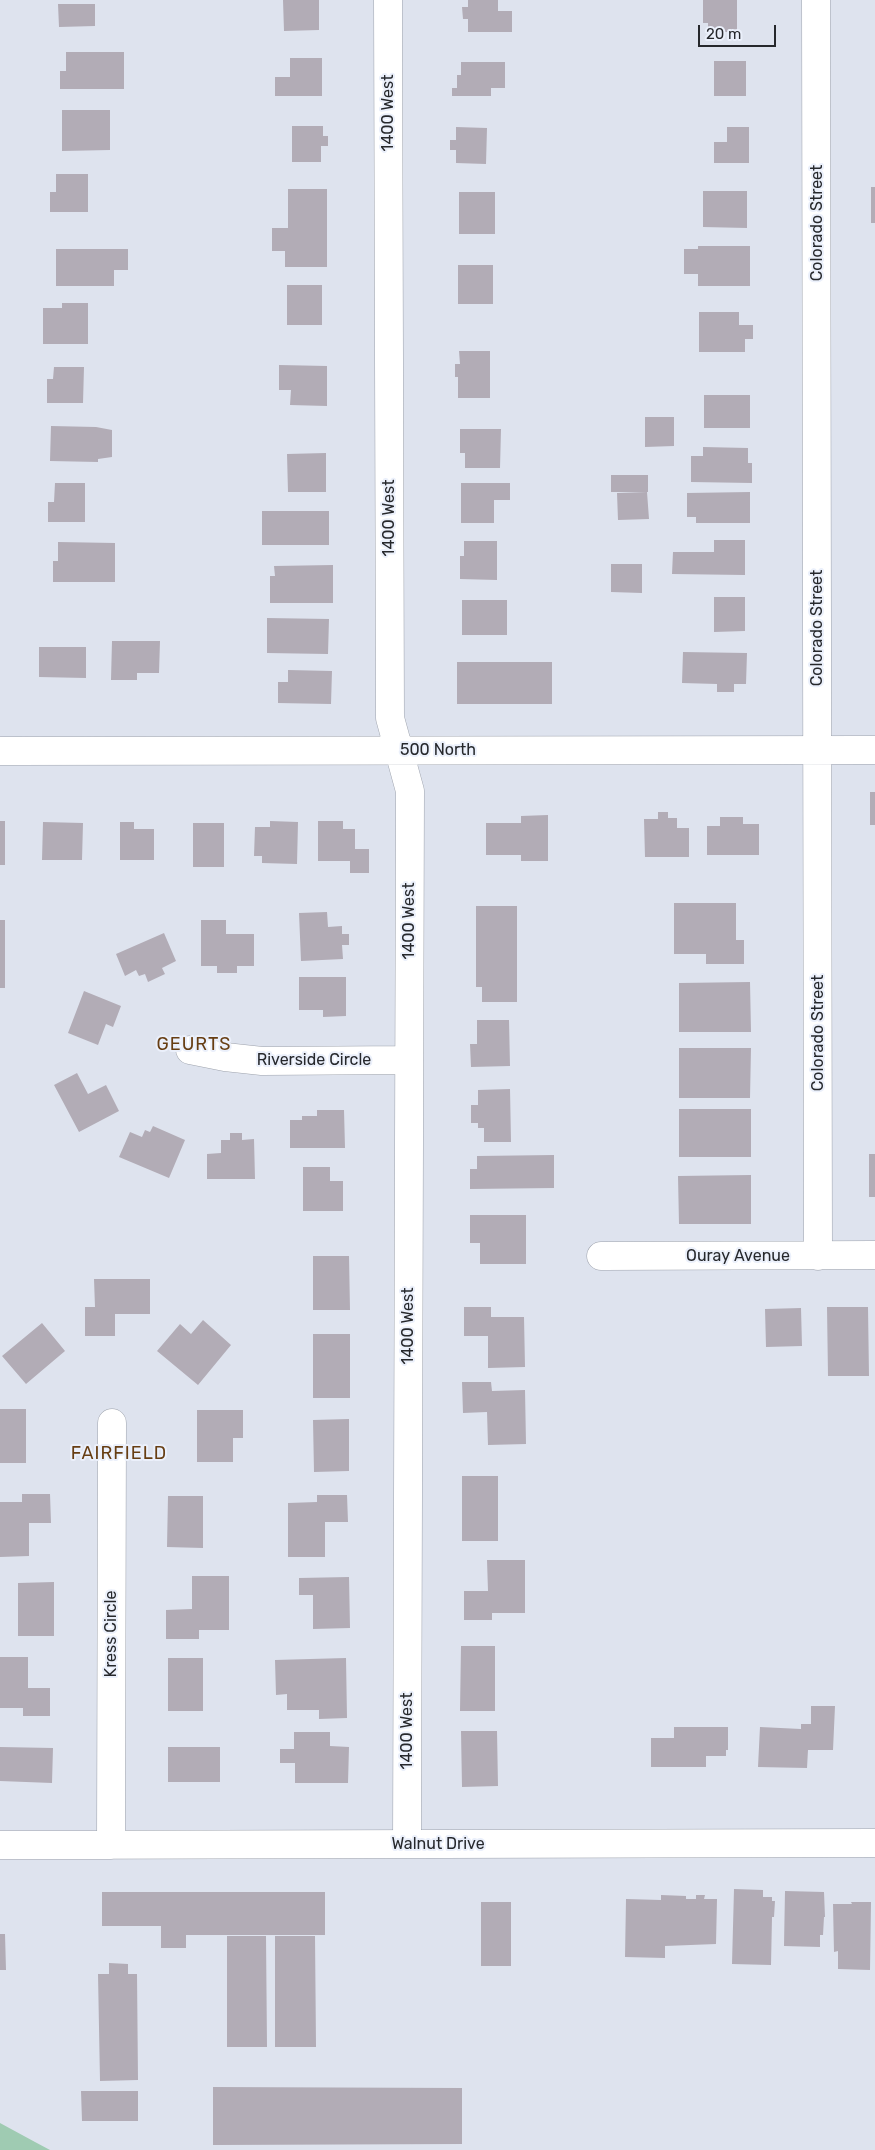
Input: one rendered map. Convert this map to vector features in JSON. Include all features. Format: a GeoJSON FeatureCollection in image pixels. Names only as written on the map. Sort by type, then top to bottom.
{"type":"FeatureCollection","features":[{"type":"Feature","properties":{"kind":"street","name":"1400 West"},"geometry":{"type":"LineString","coordinates":[[388,0],[390,718],[410,791],[407,1844]]}},
{"type":"Feature","properties":{"kind":"street","name":"Colorado Street"},"geometry":{"type":"LineString","coordinates":[[816,0],[818,1256]]}},
{"type":"Feature","properties":{"kind":"street","name":"500 North"},"geometry":{"type":"LineString","coordinates":[[0,751],[875,750]]}},
{"type":"Feature","properties":{"kind":"street","name":"Riverside Circle"},"geometry":{"type":"LineString","coordinates":[[190,1050],[225,1057],[262,1061],[409,1060]]}},
{"type":"Feature","properties":{"kind":"street","name":"Ouray Avenue"},"geometry":{"type":"LineString","coordinates":[[601,1256],[875,1255]]}},
{"type":"Feature","properties":{"kind":"street","name":"Kress Circle"},"geometry":{"type":"LineString","coordinates":[[111,1845],[112,1423]]}},
{"type":"Feature","properties":{"kind":"street","name":"Walnut Drive"},"geometry":{"type":"LineString","coordinates":[[0,1845],[875,1843]]}},
{"type":"Feature","properties":{"kind":"green space"},"geometry":{"type":"Polygon","coordinates":[[[0,2123],[35,2142],[50,2150],[0,2150],[0,2123]]]}},
{"type":"Feature","properties":{"kind":"building"},"geometry":{"type":"Polygon","coordinates":[[[283,0],[319,0],[319,30],[284,31],[283,0]]]}},
{"type":"Feature","properties":{"kind":"building"},"geometry":{"type":"Polygon","coordinates":[[[468,0],[498,0],[498,11],[512,11],[512,32],[468,32],[468,19],[463,19],[462,7],[468,7],[468,0]]]}},
{"type":"Feature","properties":{"kind":"building"},"geometry":{"type":"Polygon","coordinates":[[[703,0],[737,0],[737,32],[708,32],[708,23],[703,23],[703,0]]]}},
{"type":"Feature","properties":{"kind":"building"},"geometry":{"type":"Polygon","coordinates":[[[58,4],[95,4],[95,26],[59,27],[58,4]]]}},
{"type":"Feature","properties":{"kind":"building"},"geometry":{"type":"Polygon","coordinates":[[[66,52],[124,52],[124,89],[60,89],[60,71],[66,71],[66,52]]]}},
{"type":"Feature","properties":{"kind":"building"},"geometry":{"type":"Polygon","coordinates":[[[290,58],[322,58],[322,96],[275,96],[275,77],[290,77],[290,58]]]}},
{"type":"Feature","properties":{"kind":"building"},"geometry":{"type":"Polygon","coordinates":[[[714,61],[746,61],[746,96],[714,96],[714,61]]]}},
{"type":"Feature","properties":{"kind":"building"},"geometry":{"type":"Polygon","coordinates":[[[461,62],[505,62],[505,88],[491,88],[491,96],[452,96],[452,88],[457,88],[457,75],[461,75],[461,62]]]}},
{"type":"Feature","properties":{"kind":"building"},"geometry":{"type":"Polygon","coordinates":[[[62,110],[110,110],[110,150],[62,151],[62,110]]]}},
{"type":"Feature","properties":{"kind":"building"},"geometry":{"type":"Polygon","coordinates":[[[292,126],[323,126],[323,136],[328,136],[328,146],[321,146],[321,162],[292,162],[292,126]]]}},
{"type":"Feature","properties":{"kind":"building"},"geometry":{"type":"Polygon","coordinates":[[[456,127],[487,128],[486,164],[456,163],[456,150],[450,150],[450,140],[456,140],[456,127]]]}},
{"type":"Feature","properties":{"kind":"building"},"geometry":{"type":"Polygon","coordinates":[[[727,127],[749,127],[749,163],[714,163],[714,142],[727,142],[727,127]]]}},
{"type":"Feature","properties":{"kind":"building"},"geometry":{"type":"Polygon","coordinates":[[[56,174],[88,174],[88,212],[50,212],[50,192],[56,192],[56,174]]]}},
{"type":"Feature","properties":{"kind":"building"},"geometry":{"type":"Polygon","coordinates":[[[871,187],[875,187],[875,223],[871,223],[871,187]]]}},
{"type":"Feature","properties":{"kind":"building"},"geometry":{"type":"Polygon","coordinates":[[[288,189],[327,189],[327,267],[285,267],[285,251],[272,251],[272,228],[288,228],[288,189]]]}},
{"type":"Feature","properties":{"kind":"building"},"geometry":{"type":"Polygon","coordinates":[[[703,191],[747,191],[747,228],[703,227],[703,191]]]}},
{"type":"Feature","properties":{"kind":"building"},"geometry":{"type":"Polygon","coordinates":[[[459,192],[495,192],[495,234],[459,234],[459,192]]]}},
{"type":"Feature","properties":{"kind":"building"},"geometry":{"type":"Polygon","coordinates":[[[698,246],[750,246],[750,286],[698,286],[698,274],[684,274],[684,249],[698,249],[698,246]]]}},
{"type":"Feature","properties":{"kind":"building"},"geometry":{"type":"Polygon","coordinates":[[[56,249],[128,249],[128,270],[114,270],[114,286],[56,286],[56,249]]]}},
{"type":"Feature","properties":{"kind":"building"},"geometry":{"type":"Polygon","coordinates":[[[458,265],[493,265],[493,304],[458,304],[458,265]]]}},
{"type":"Feature","properties":{"kind":"building"},"geometry":{"type":"Polygon","coordinates":[[[287,285],[322,285],[322,325],[287,325],[287,285]]]}},
{"type":"Feature","properties":{"kind":"building"},"geometry":{"type":"Polygon","coordinates":[[[62,303],[88,303],[88,344],[43,344],[43,308],[62,308],[62,303]]]}},
{"type":"Feature","properties":{"kind":"building"},"geometry":{"type":"Polygon","coordinates":[[[699,312],[739,312],[739,325],[753,325],[753,339],[745,339],[745,352],[699,352],[699,312]]]}},
{"type":"Feature","properties":{"kind":"building"},"geometry":{"type":"Polygon","coordinates":[[[459,351],[490,351],[490,398],[458,398],[458,377],[455,377],[455,364],[460,364],[459,351]]]}},
{"type":"Feature","properties":{"kind":"building"},"geometry":{"type":"Polygon","coordinates":[[[279,365],[327,366],[327,406],[290,405],[291,390],[279,390],[279,365]]]}},
{"type":"Feature","properties":{"kind":"building"},"geometry":{"type":"Polygon","coordinates":[[[54,367],[84,367],[83,403],[47,403],[47,379],[53,379],[54,367]]]}},
{"type":"Feature","properties":{"kind":"building"},"geometry":{"type":"Polygon","coordinates":[[[704,395],[750,395],[750,428],[704,428],[704,395]]]}},
{"type":"Feature","properties":{"kind":"building"},"geometry":{"type":"Polygon","coordinates":[[[645,417],[674,417],[674,446],[645,447],[645,417]]]}},
{"type":"Feature","properties":{"kind":"building"},"geometry":{"type":"Polygon","coordinates":[[[51,426],[96,427],[112,430],[112,457],[98,459],[98,462],[50,461],[51,426]]]}},
{"type":"Feature","properties":{"kind":"building"},"geometry":{"type":"Polygon","coordinates":[[[460,429],[501,429],[500,468],[465,468],[465,453],[460,453],[460,429]]]}},
{"type":"Feature","properties":{"kind":"building"},"geometry":{"type":"Polygon","coordinates":[[[703,447],[748,448],[748,463],[752,463],[752,483],[691,482],[691,456],[703,456],[703,447]]]}},
{"type":"Feature","properties":{"kind":"building"},"geometry":{"type":"Polygon","coordinates":[[[326,453],[326,492],[288,492],[287,454],[326,453]]]}},
{"type":"Feature","properties":{"kind":"building"},"geometry":{"type":"Polygon","coordinates":[[[611,475],[648,475],[648,492],[611,492],[611,475]]]}},
{"type":"Feature","properties":{"kind":"building"},"geometry":{"type":"Polygon","coordinates":[[[55,483],[85,483],[85,522],[48,522],[48,502],[54,502],[55,483]]]}},
{"type":"Feature","properties":{"kind":"building"},"geometry":{"type":"Polygon","coordinates":[[[461,483],[510,483],[510,500],[494,500],[494,523],[461,523],[461,483]]]}},
{"type":"Feature","properties":{"kind":"building"},"geometry":{"type":"Polygon","coordinates":[[[647,492],[649,519],[618,520],[617,493],[647,492]]]}},
{"type":"Feature","properties":{"kind":"building"},"geometry":{"type":"Polygon","coordinates":[[[750,492],[750,523],[696,523],[696,517],[687,517],[687,493],[750,492]]]}},
{"type":"Feature","properties":{"kind":"building"},"geometry":{"type":"Polygon","coordinates":[[[262,511],[329,511],[329,545],[262,545],[262,511]]]}},
{"type":"Feature","properties":{"kind":"building"},"geometry":{"type":"Polygon","coordinates":[[[714,540],[745,540],[745,575],[672,574],[673,552],[714,552],[714,540]]]}},
{"type":"Feature","properties":{"kind":"building"},"geometry":{"type":"Polygon","coordinates":[[[464,541],[497,541],[497,580],[460,579],[460,556],[464,556],[464,541]]]}},
{"type":"Feature","properties":{"kind":"building"},"geometry":{"type":"Polygon","coordinates":[[[58,542],[115,543],[115,582],[53,582],[53,561],[58,561],[58,542]]]}},
{"type":"Feature","properties":{"kind":"building"},"geometry":{"type":"Polygon","coordinates":[[[611,564],[642,564],[642,593],[611,592],[611,564]]]}},
{"type":"Feature","properties":{"kind":"building"},"geometry":{"type":"Polygon","coordinates":[[[333,565],[333,603],[270,603],[270,576],[275,576],[274,566],[333,565]]]}},
{"type":"Feature","properties":{"kind":"building"},"geometry":{"type":"Polygon","coordinates":[[[714,597],[745,597],[745,631],[714,632],[714,597]]]}},
{"type":"Feature","properties":{"kind":"building"},"geometry":{"type":"Polygon","coordinates":[[[462,600],[507,600],[507,635],[462,635],[462,600]]]}},
{"type":"Feature","properties":{"kind":"building"},"geometry":{"type":"Polygon","coordinates":[[[267,618],[329,619],[328,654],[267,653],[267,618]]]}},
{"type":"Feature","properties":{"kind":"building"},"geometry":{"type":"Polygon","coordinates":[[[112,641],[160,641],[159,673],[137,673],[137,680],[111,680],[112,641]]]}},
{"type":"Feature","properties":{"kind":"building"},"geometry":{"type":"Polygon","coordinates":[[[39,647],[86,647],[86,678],[39,677],[39,647]]]}},
{"type":"Feature","properties":{"kind":"building"},"geometry":{"type":"Polygon","coordinates":[[[683,652],[747,653],[746,684],[734,684],[734,692],[717,692],[717,684],[682,683],[683,652]]]}},
{"type":"Feature","properties":{"kind":"building"},"geometry":{"type":"Polygon","coordinates":[[[457,662],[552,662],[552,704],[457,704],[457,662]]]}},
{"type":"Feature","properties":{"kind":"building"},"geometry":{"type":"Polygon","coordinates":[[[288,670],[332,671],[331,704],[278,703],[278,682],[288,682],[288,670]]]}},
{"type":"Feature","properties":{"kind":"building"},"geometry":{"type":"Polygon","coordinates":[[[870,792],[875,792],[875,825],[870,825],[870,792]]]}},
{"type":"Feature","properties":{"kind":"building"},"geometry":{"type":"Polygon","coordinates":[[[658,812],[668,812],[668,818],[677,818],[677,828],[689,828],[689,857],[645,857],[644,819],[658,819],[658,812]]]}},
{"type":"Feature","properties":{"kind":"building"},"geometry":{"type":"Polygon","coordinates":[[[548,815],[548,861],[521,861],[521,855],[486,855],[486,823],[521,823],[521,816],[548,815]]]}},
{"type":"Feature","properties":{"kind":"building"},"geometry":{"type":"Polygon","coordinates":[[[720,817],[743,817],[743,824],[759,824],[759,855],[707,855],[707,826],[720,826],[720,817]]]}},
{"type":"Feature","properties":{"kind":"building"},"geometry":{"type":"Polygon","coordinates":[[[0,821],[5,821],[5,865],[0,865],[0,821]]]}},
{"type":"Feature","properties":{"kind":"building"},"geometry":{"type":"Polygon","coordinates":[[[270,821],[298,822],[297,864],[262,863],[262,856],[254,856],[255,827],[270,827],[270,821]]]}},
{"type":"Feature","properties":{"kind":"building"},"geometry":{"type":"Polygon","coordinates":[[[318,821],[343,821],[343,829],[355,829],[355,849],[369,849],[369,873],[350,873],[350,861],[318,861],[318,821]]]}},
{"type":"Feature","properties":{"kind":"building"},"geometry":{"type":"Polygon","coordinates":[[[43,822],[83,823],[82,860],[42,860],[43,822]]]}},
{"type":"Feature","properties":{"kind":"building"},"geometry":{"type":"Polygon","coordinates":[[[120,822],[134,822],[134,829],[154,829],[154,860],[120,860],[120,822]]]}},
{"type":"Feature","properties":{"kind":"building"},"geometry":{"type":"Polygon","coordinates":[[[193,823],[224,823],[224,867],[193,867],[193,823]]]}},
{"type":"Feature","properties":{"kind":"building"},"geometry":{"type":"Polygon","coordinates":[[[674,903],[736,903],[736,940],[744,940],[744,964],[706,964],[706,954],[674,954],[674,903]]]}},
{"type":"Feature","properties":{"kind":"building"},"geometry":{"type":"Polygon","coordinates":[[[476,906],[517,906],[517,1002],[482,1002],[482,987],[476,987],[476,906]]]}},
{"type":"Feature","properties":{"kind":"building"},"geometry":{"type":"Polygon","coordinates":[[[327,912],[328,927],[342,926],[342,934],[349,934],[349,945],[342,945],[343,959],[301,961],[299,913],[327,912]]]}},
{"type":"Feature","properties":{"kind":"building"},"geometry":{"type":"Polygon","coordinates":[[[0,920],[5,920],[5,988],[0,988],[0,920]]]}},
{"type":"Feature","properties":{"kind":"building"},"geometry":{"type":"Polygon","coordinates":[[[201,920],[226,920],[226,934],[254,934],[254,966],[237,966],[237,973],[217,973],[217,966],[201,966],[201,920]]]}},
{"type":"Feature","properties":{"kind":"building"},"geometry":{"type":"Polygon","coordinates":[[[164,933],[176,961],[162,968],[165,974],[148,982],[145,974],[139,976],[136,970],[125,976],[116,954],[164,933]]]}},
{"type":"Feature","properties":{"kind":"building"},"geometry":{"type":"Polygon","coordinates":[[[299,977],[346,977],[346,1016],[323,1017],[323,1010],[299,1010],[299,977]]]}},
{"type":"Feature","properties":{"kind":"building"},"geometry":{"type":"Polygon","coordinates":[[[750,982],[751,1032],[679,1032],[679,983],[750,982]]]}},
{"type":"Feature","properties":{"kind":"building"},"geometry":{"type":"Polygon","coordinates":[[[84,991],[121,1006],[113,1027],[106,1024],[98,1045],[68,1033],[84,991]]]}},
{"type":"Feature","properties":{"kind":"building"},"geometry":{"type":"Polygon","coordinates":[[[477,1020],[509,1020],[510,1066],[471,1067],[470,1044],[477,1044],[477,1020]]]}},
{"type":"Feature","properties":{"kind":"building"},"geometry":{"type":"Polygon","coordinates":[[[679,1048],[751,1048],[750,1098],[679,1098],[679,1048]]]}},
{"type":"Feature","properties":{"kind":"building"},"geometry":{"type":"Polygon","coordinates":[[[77,1073],[88,1094],[106,1085],[119,1111],[79,1132],[54,1085],[77,1073]]]}},
{"type":"Feature","properties":{"kind":"building"},"geometry":{"type":"Polygon","coordinates":[[[510,1089],[511,1142],[484,1142],[484,1128],[478,1128],[478,1123],[471,1123],[471,1105],[478,1105],[478,1090],[510,1089]]]}},
{"type":"Feature","properties":{"kind":"building"},"geometry":{"type":"Polygon","coordinates":[[[679,1109],[751,1109],[751,1157],[679,1157],[679,1109]]]}},
{"type":"Feature","properties":{"kind":"building"},"geometry":{"type":"Polygon","coordinates":[[[317,1110],[344,1110],[345,1148],[290,1148],[290,1120],[302,1120],[302,1116],[317,1116],[317,1110]]]}},
{"type":"Feature","properties":{"kind":"building"},"geometry":{"type":"Polygon","coordinates":[[[153,1126],[185,1140],[169,1178],[119,1157],[130,1132],[142,1137],[145,1130],[150,1132],[153,1126]]]}},
{"type":"Feature","properties":{"kind":"building"},"geometry":{"type":"Polygon","coordinates":[[[230,1133],[242,1133],[242,1140],[254,1139],[255,1179],[207,1179],[207,1154],[221,1153],[221,1140],[230,1140],[230,1133]]]}},
{"type":"Feature","properties":{"kind":"building"},"geometry":{"type":"Polygon","coordinates":[[[869,1154],[875,1154],[875,1197],[869,1197],[869,1154]]]}},
{"type":"Feature","properties":{"kind":"building"},"geometry":{"type":"Polygon","coordinates":[[[554,1155],[554,1188],[470,1189],[470,1169],[477,1169],[477,1156],[554,1155]]]}},
{"type":"Feature","properties":{"kind":"building"},"geometry":{"type":"Polygon","coordinates":[[[303,1167],[330,1167],[330,1181],[343,1181],[343,1211],[303,1211],[303,1167]]]}},
{"type":"Feature","properties":{"kind":"building"},"geometry":{"type":"Polygon","coordinates":[[[751,1175],[751,1224],[679,1224],[678,1176],[751,1175]]]}},
{"type":"Feature","properties":{"kind":"building"},"geometry":{"type":"Polygon","coordinates":[[[470,1215],[526,1215],[526,1264],[480,1264],[480,1243],[470,1243],[470,1215]]]}},
{"type":"Feature","properties":{"kind":"building"},"geometry":{"type":"Polygon","coordinates":[[[313,1256],[349,1256],[350,1310],[313,1310],[313,1256]]]}},
{"type":"Feature","properties":{"kind":"building"},"geometry":{"type":"Polygon","coordinates":[[[94,1279],[150,1279],[150,1314],[115,1314],[115,1336],[85,1336],[85,1307],[95,1307],[94,1279]]]}},
{"type":"Feature","properties":{"kind":"building"},"geometry":{"type":"Polygon","coordinates":[[[464,1307],[491,1307],[491,1317],[524,1317],[525,1367],[488,1368],[488,1336],[464,1336],[464,1307]]]}},
{"type":"Feature","properties":{"kind":"building"},"geometry":{"type":"Polygon","coordinates":[[[827,1307],[868,1307],[869,1376],[828,1376],[827,1307]]]}},
{"type":"Feature","properties":{"kind":"building"},"geometry":{"type":"Polygon","coordinates":[[[801,1308],[802,1346],[766,1347],[765,1309],[801,1308]]]}},
{"type":"Feature","properties":{"kind":"building"},"geometry":{"type":"Polygon","coordinates":[[[203,1320],[231,1345],[198,1385],[157,1351],[180,1324],[191,1334],[203,1320]]]}},
{"type":"Feature","properties":{"kind":"building"},"geometry":{"type":"Polygon","coordinates":[[[42,1323],[65,1351],[26,1384],[2,1356],[42,1323]]]}},
{"type":"Feature","properties":{"kind":"building"},"geometry":{"type":"Polygon","coordinates":[[[313,1334],[350,1334],[350,1398],[313,1398],[313,1334]]]}},
{"type":"Feature","properties":{"kind":"building"},"geometry":{"type":"Polygon","coordinates":[[[462,1382],[491,1382],[492,1391],[525,1390],[526,1444],[488,1445],[487,1412],[463,1413],[462,1382]]]}},
{"type":"Feature","properties":{"kind":"building"},"geometry":{"type":"Polygon","coordinates":[[[0,1409],[26,1409],[26,1463],[0,1463],[0,1409]]]}},
{"type":"Feature","properties":{"kind":"building"},"geometry":{"type":"Polygon","coordinates":[[[197,1410],[243,1410],[243,1438],[233,1438],[233,1462],[197,1462],[197,1410]]]}},
{"type":"Feature","properties":{"kind":"building"},"geometry":{"type":"Polygon","coordinates":[[[349,1419],[349,1471],[314,1472],[313,1420],[349,1419]]]}},
{"type":"Feature","properties":{"kind":"building"},"geometry":{"type":"Polygon","coordinates":[[[462,1476],[498,1476],[498,1541],[462,1541],[462,1476]]]}},
{"type":"Feature","properties":{"kind":"building"},"geometry":{"type":"Polygon","coordinates":[[[22,1494],[50,1494],[51,1523],[29,1523],[29,1556],[0,1557],[0,1502],[22,1502],[22,1494]]]}},
{"type":"Feature","properties":{"kind":"building"},"geometry":{"type":"Polygon","coordinates":[[[317,1495],[347,1495],[348,1522],[325,1522],[325,1557],[288,1557],[288,1503],[317,1502],[317,1495]]]}},
{"type":"Feature","properties":{"kind":"building"},"geometry":{"type":"Polygon","coordinates":[[[168,1496],[203,1496],[203,1548],[167,1547],[168,1496]]]}},
{"type":"Feature","properties":{"kind":"building"},"geometry":{"type":"Polygon","coordinates":[[[487,1560],[525,1560],[525,1613],[492,1613],[492,1620],[464,1620],[464,1591],[488,1591],[487,1560]]]}},
{"type":"Feature","properties":{"kind":"building"},"geometry":{"type":"Polygon","coordinates":[[[192,1576],[229,1576],[229,1630],[199,1630],[199,1639],[166,1639],[166,1610],[192,1609],[192,1576]]]}},
{"type":"Feature","properties":{"kind":"building"},"geometry":{"type":"Polygon","coordinates":[[[349,1577],[350,1628],[313,1629],[313,1595],[299,1595],[299,1578],[349,1577]]]}},
{"type":"Feature","properties":{"kind":"building"},"geometry":{"type":"Polygon","coordinates":[[[54,1582],[54,1636],[18,1636],[18,1583],[54,1582]]]}},
{"type":"Feature","properties":{"kind":"building"},"geometry":{"type":"Polygon","coordinates":[[[461,1646],[495,1646],[495,1711],[460,1711],[461,1646]]]}},
{"type":"Feature","properties":{"kind":"building"},"geometry":{"type":"Polygon","coordinates":[[[0,1657],[28,1657],[28,1688],[50,1688],[50,1716],[23,1716],[23,1708],[0,1708],[0,1657]]]}},
{"type":"Feature","properties":{"kind":"building"},"geometry":{"type":"Polygon","coordinates":[[[168,1658],[203,1658],[203,1711],[168,1711],[168,1658]]]}},
{"type":"Feature","properties":{"kind":"building"},"geometry":{"type":"Polygon","coordinates":[[[346,1658],[347,1718],[319,1719],[319,1710],[287,1710],[287,1694],[276,1695],[275,1660],[346,1658]]]}},
{"type":"Feature","properties":{"kind":"building"},"geometry":{"type":"Polygon","coordinates":[[[811,1706],[835,1706],[833,1750],[808,1750],[807,1768],[758,1767],[760,1727],[801,1729],[801,1724],[811,1724],[811,1706]]]}},
{"type":"Feature","properties":{"kind":"building"},"geometry":{"type":"Polygon","coordinates":[[[674,1727],[728,1727],[728,1750],[726,1750],[726,1756],[706,1756],[706,1767],[651,1767],[651,1738],[674,1738],[674,1727]]]}},
{"type":"Feature","properties":{"kind":"building"},"geometry":{"type":"Polygon","coordinates":[[[461,1731],[497,1731],[498,1786],[462,1787],[461,1731]]]}},
{"type":"Feature","properties":{"kind":"building"},"geometry":{"type":"Polygon","coordinates":[[[294,1732],[330,1732],[330,1746],[349,1747],[348,1783],[295,1783],[295,1763],[280,1763],[280,1749],[294,1749],[294,1732]]]}},
{"type":"Feature","properties":{"kind":"building"},"geometry":{"type":"Polygon","coordinates":[[[0,1747],[53,1748],[52,1783],[0,1781],[0,1747]]]}},
{"type":"Feature","properties":{"kind":"building"},"geometry":{"type":"Polygon","coordinates":[[[168,1747],[220,1747],[220,1782],[168,1782],[168,1747]]]}},
{"type":"Feature","properties":{"kind":"building"},"geometry":{"type":"Polygon","coordinates":[[[734,1889],[763,1890],[763,1897],[772,1897],[772,1901],[775,1901],[774,1917],[772,1917],[771,1965],[732,1964],[734,1889]]]}},
{"type":"Feature","properties":{"kind":"building"},"geometry":{"type":"Polygon","coordinates":[[[785,1891],[824,1892],[825,1917],[823,1935],[820,1935],[820,1947],[784,1946],[785,1891]]]}},
{"type":"Feature","properties":{"kind":"building"},"geometry":{"type":"Polygon","coordinates":[[[102,1892],[325,1892],[325,1935],[186,1935],[186,1948],[161,1948],[161,1926],[102,1926],[102,1892]]]}},
{"type":"Feature","properties":{"kind":"building"},"geometry":{"type":"Polygon","coordinates":[[[661,1895],[686,1896],[686,1899],[696,1899],[696,1895],[705,1895],[704,1899],[717,1899],[716,1944],[665,1946],[665,1958],[625,1957],[626,1899],[661,1900],[661,1895]]]}},
{"type":"Feature","properties":{"kind":"building"},"geometry":{"type":"Polygon","coordinates":[[[481,1902],[511,1902],[511,1966],[481,1966],[481,1902]]]}},
{"type":"Feature","properties":{"kind":"building"},"geometry":{"type":"Polygon","coordinates":[[[851,1902],[871,1902],[870,1970],[838,1969],[838,1951],[834,1952],[833,1904],[852,1904],[851,1902]]]}},
{"type":"Feature","properties":{"kind":"building"},"geometry":{"type":"Polygon","coordinates":[[[0,1934],[5,1934],[6,1970],[0,1970],[0,1934]]]}},
{"type":"Feature","properties":{"kind":"building"},"geometry":{"type":"Polygon","coordinates":[[[227,1936],[266,1936],[267,2047],[227,2047],[227,1936]]]}},
{"type":"Feature","properties":{"kind":"building"},"geometry":{"type":"Polygon","coordinates":[[[275,1936],[315,1936],[316,2047],[275,2047],[275,1936]]]}},
{"type":"Feature","properties":{"kind":"building"},"geometry":{"type":"Polygon","coordinates":[[[109,1963],[128,1964],[128,1974],[137,1974],[138,2080],[100,2081],[98,1974],[109,1974],[109,1963]]]}},
{"type":"Feature","properties":{"kind":"building"},"geometry":{"type":"Polygon","coordinates":[[[213,2087],[462,2088],[462,2144],[213,2145],[213,2087]]]}},
{"type":"Feature","properties":{"kind":"building"},"geometry":{"type":"Polygon","coordinates":[[[81,2091],[138,2091],[138,2121],[82,2121],[81,2091]]]}},
{"type":"Feature","properties":{"kind":"district","name":"GEURTS"},"geometry":{"type":"Point","coordinates":[194,1045]}},
{"type":"Feature","properties":{"kind":"district","name":"FAIRFIELD"},"geometry":{"type":"Point","coordinates":[119,1454]}}]}
